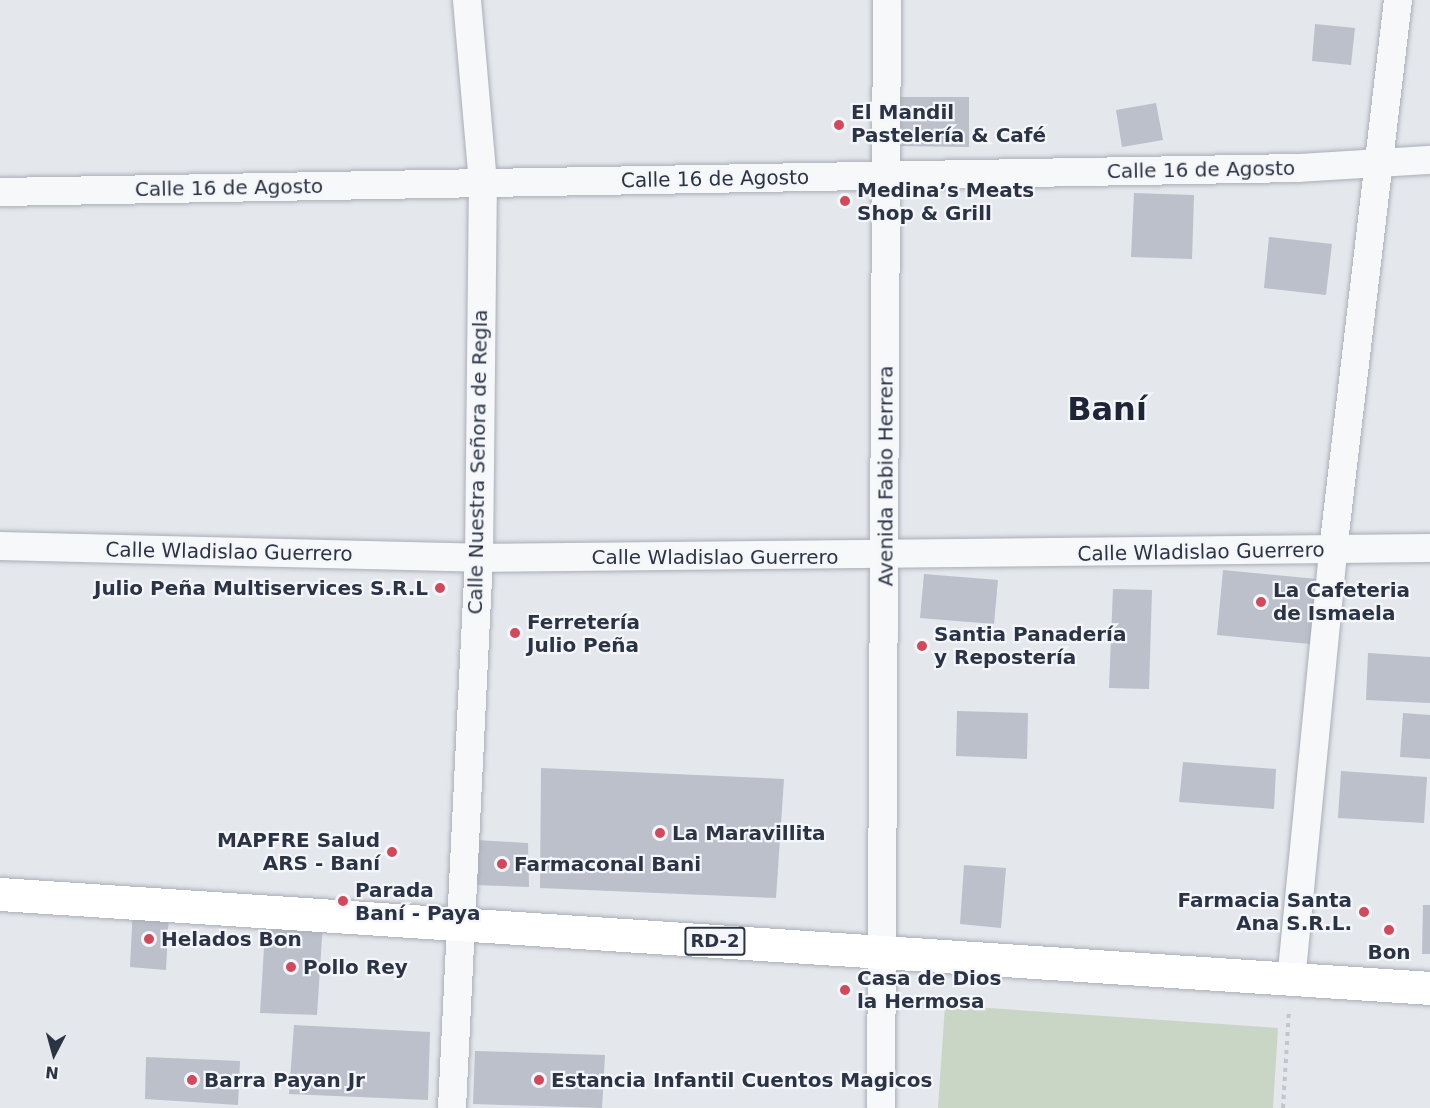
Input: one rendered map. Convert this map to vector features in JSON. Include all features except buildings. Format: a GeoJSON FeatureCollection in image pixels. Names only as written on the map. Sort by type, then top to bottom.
{"type":"FeatureCollection","features":[{"type":"Feature","properties":{"kind":"main road","name":"RD-2"},"geometry":{"type":"LineString","coordinates":[[0,894],[1291,981],[1430,988]]}},
{"type":"Feature","properties":{"kind":"street","name":"Calle Nuestra Señora de Regla"},"geometry":{"type":"LineString","coordinates":[[452,1108],[458,924],[479,558],[483,183],[466,0]]}},
{"type":"Feature","properties":{"kind":"street","name":"Avenida Fabio Herrera"},"geometry":{"type":"LineString","coordinates":[[881,1108],[885,953],[887,0]]}},
{"type":"Feature","properties":{"kind":"street"},"geometry":{"type":"LineString","coordinates":[[1291,981],[1333,550],[1383,160],[1398,0]]}},
{"type":"Feature","properties":{"kind":"street","name":"Calle 16 de Agosto"},"geometry":{"type":"LineString","coordinates":[[0,192],[1298,168],[1383,160],[1430,160]]}},
{"type":"Feature","properties":{"kind":"street","name":"Calle Wladislao Guerrero"},"geometry":{"type":"LineString","coordinates":[[0,546],[479,558],[885,557],[1430,548]]}},
{"type":"Feature","properties":{"kind":"path"},"geometry":{"type":"LineString","coordinates":[[1283,1108],[1291,981]]}},
{"type":"Feature","properties":{"kind":"green space"},"geometry":{"type":"Polygon","coordinates":[[[945,1005],[1278,1028],[1273,1108],[938,1108],[945,1005]]]}},
{"type":"Feature","properties":{"kind":"place","name":"El Mandil Pastelería & Café"},"geometry":{"type":"Point","coordinates":[839,125]}},
{"type":"Feature","properties":{"kind":"place","name":"Medina’s Meats Shop & Grill"},"geometry":{"type":"Point","coordinates":[845,201]}},
{"type":"Feature","properties":{"kind":"place","name":"Julio Peña Multiservices S.R.L"},"geometry":{"type":"Point","coordinates":[440,588]}},
{"type":"Feature","properties":{"kind":"place","name":"La Cafeteria de Ismaela"},"geometry":{"type":"Point","coordinates":[1261,602]}},
{"type":"Feature","properties":{"kind":"place","name":"Ferretería Julio Peña"},"geometry":{"type":"Point","coordinates":[515,633]}},
{"type":"Feature","properties":{"kind":"place","name":"Santia Panadería y Repostería"},"geometry":{"type":"Point","coordinates":[922,646]}},
{"type":"Feature","properties":{"kind":"place","name":"La Maravillita"},"geometry":{"type":"Point","coordinates":[660,833]}},
{"type":"Feature","properties":{"kind":"place","name":"MAPFRE Salud ARS - Baní"},"geometry":{"type":"Point","coordinates":[392,852]}},
{"type":"Feature","properties":{"kind":"place","name":"Farmaconal Bani"},"geometry":{"type":"Point","coordinates":[502,864]}},
{"type":"Feature","properties":{"kind":"place","name":"Parada Baní - Paya"},"geometry":{"type":"Point","coordinates":[343,901]}},
{"type":"Feature","properties":{"kind":"place","name":"Farmacia Santa Ana S.R.L."},"geometry":{"type":"Point","coordinates":[1364,912]}},
{"type":"Feature","properties":{"kind":"place","name":"Bon"},"geometry":{"type":"Point","coordinates":[1389,930]}},
{"type":"Feature","properties":{"kind":"place","name":"Helados Bon"},"geometry":{"type":"Point","coordinates":[149,939]}},
{"type":"Feature","properties":{"kind":"place","name":"Pollo Rey"},"geometry":{"type":"Point","coordinates":[291,967]}},
{"type":"Feature","properties":{"kind":"place","name":"Casa de Dios la Hermosa"},"geometry":{"type":"Point","coordinates":[845,990]}},
{"type":"Feature","properties":{"kind":"place","name":"Barra Payan Jr"},"geometry":{"type":"Point","coordinates":[192,1080]}},
{"type":"Feature","properties":{"kind":"place","name":"Estancia Infantil Cuentos Magicos"},"geometry":{"type":"Point","coordinates":[539,1080]}},
{"type":"Feature","properties":{"kind":"district","name":"Baní"},"geometry":{"type":"Point","coordinates":[1107,409]}}]}
